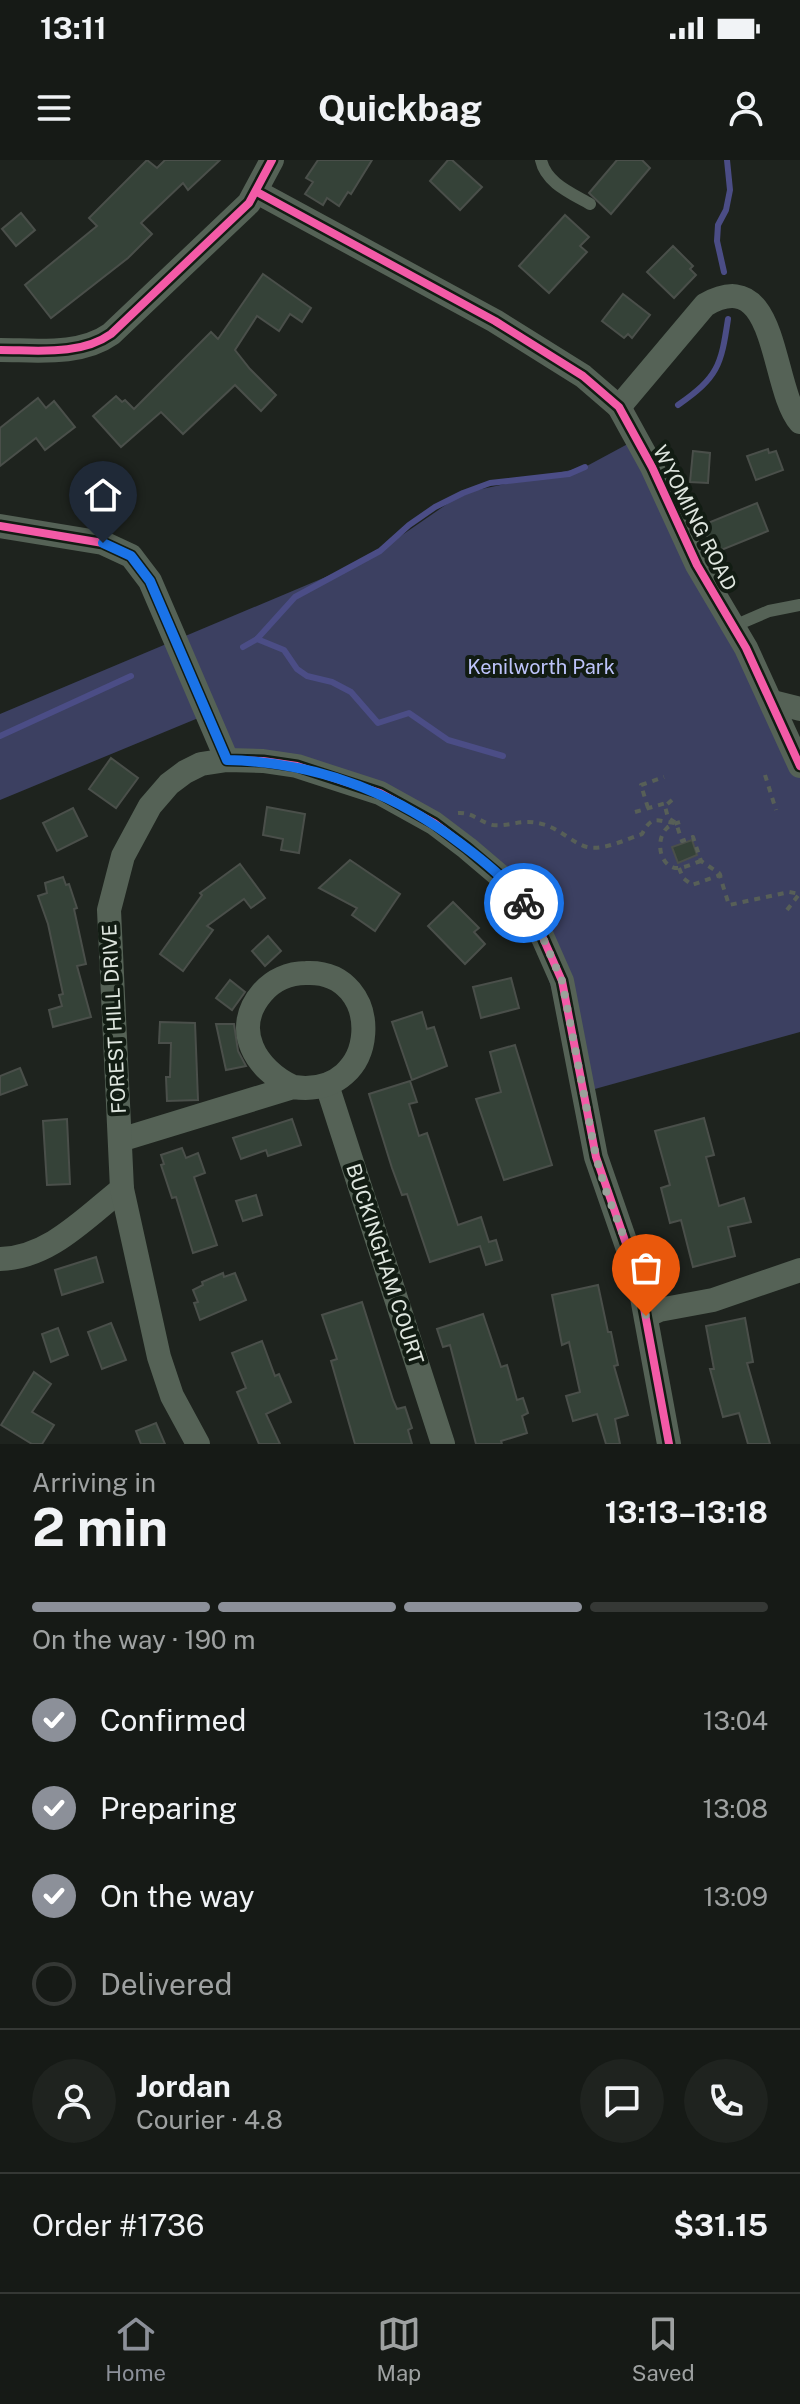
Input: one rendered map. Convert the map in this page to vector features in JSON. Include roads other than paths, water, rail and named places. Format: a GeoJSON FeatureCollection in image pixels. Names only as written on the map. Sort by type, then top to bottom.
{"type":"FeatureCollection","features":[{"type":"Feature","properties":{"kind":"street"},"geometry":{"type":"LineString","coordinates":[[0,350],[73,348],[104,339],[243,209],[257,192],[272,160]]}},
{"type":"Feature","properties":{"kind":"street","name":"WYOMING ROAD"},"geometry":{"type":"LineString","coordinates":[[257,192],[495,321],[583,376],[619,407],[652,467],[697,565],[734,626],[773,702],[800,766]]}},
{"type":"Feature","properties":{"kind":"street"},"geometry":{"type":"LineString","coordinates":[[619,407],[705,305],[719,297],[731,295],[751,303],[761,314],[771,336],[781,384],[792,413],[800,422]]}},
{"type":"Feature","properties":{"kind":"street"},"geometry":{"type":"LineString","coordinates":[[0,526],[103,543],[117,548],[139,564],[161,601],[227,760]]}},
{"type":"Feature","properties":{"kind":"street"},"geometry":{"type":"LineString","coordinates":[[773,702],[800,709]]}},
{"type":"Feature","properties":{"kind":"street","name":"FOREST HILL DRIVE"},"geometry":{"type":"LineString","coordinates":[[198,1444],[172,1396],[159,1357],[122,1189],[108,932],[115,878],[139,823],[169,784],[201,764],[227,760],[297,766],[380,793],[434,823],[494,870],[514,890],[543,938],[562,981],[596,1157],[635,1265],[669,1444]]}},
{"type":"Feature","properties":{"kind":"street"},"geometry":{"type":"LineString","coordinates":[[120,1140],[293,1087],[327,1085],[344,1075],[357,1061],[364,1043],[365,1023],[359,1005],[348,989],[332,978],[313,972],[294,973],[276,980],[262,993],[252,1010],[249,1029],[252,1048],[261,1065],[275,1079],[293,1087]]}},
{"type":"Feature","properties":{"kind":"street","name":"BUCKINGHAM COURT"},"geometry":{"type":"LineString","coordinates":[[327,1085],[443,1444]]}},
{"type":"Feature","properties":{"kind":"street"},"geometry":{"type":"LineString","coordinates":[[0,1259],[27,1257],[50,1246],[122,1189]]}},
{"type":"Feature","properties":{"kind":"street"},"geometry":{"type":"LineString","coordinates":[[646,1316],[659,1310],[713,1300],[800,1270]]}},
{"type":"Feature","properties":{"kind":"lane"},"geometry":{"type":"LineString","coordinates":[[541,160],[542,167],[554,183],[590,204]]}},
{"type":"Feature","properties":{"kind":"lane"},"geometry":{"type":"LineString","coordinates":[[734,626],[769,611],[800,605]]}},
{"type":"Feature","properties":{"kind":"waterway"},"geometry":{"type":"LineString","coordinates":[[724,272],[717,241],[718,225],[726,210],[730,190],[727,160]]}},
{"type":"Feature","properties":{"kind":"waterway"},"geometry":{"type":"LineString","coordinates":[[678,405],[710,378],[720,359],[728,319]]}},
{"type":"Feature","properties":{"kind":"waterway"},"geometry":{"type":"LineString","coordinates":[[243,647],[257,639],[295,597],[380,551],[435,507],[490,483],[569,474],[585,467]]}},
{"type":"Feature","properties":{"kind":"waterway"},"geometry":{"type":"LineString","coordinates":[[257,639],[284,650],[297,669],[307,676],[332,682],[351,692],[378,723],[409,713],[448,740],[503,756]]}},
{"type":"Feature","properties":{"kind":"waterway"},"geometry":{"type":"LineString","coordinates":[[0,736],[131,676]]}},
{"type":"Feature","properties":{"kind":"park label","name":"Kenilworth Park"},"geometry":{"type":"Point","coordinates":[541,667]}}]}
